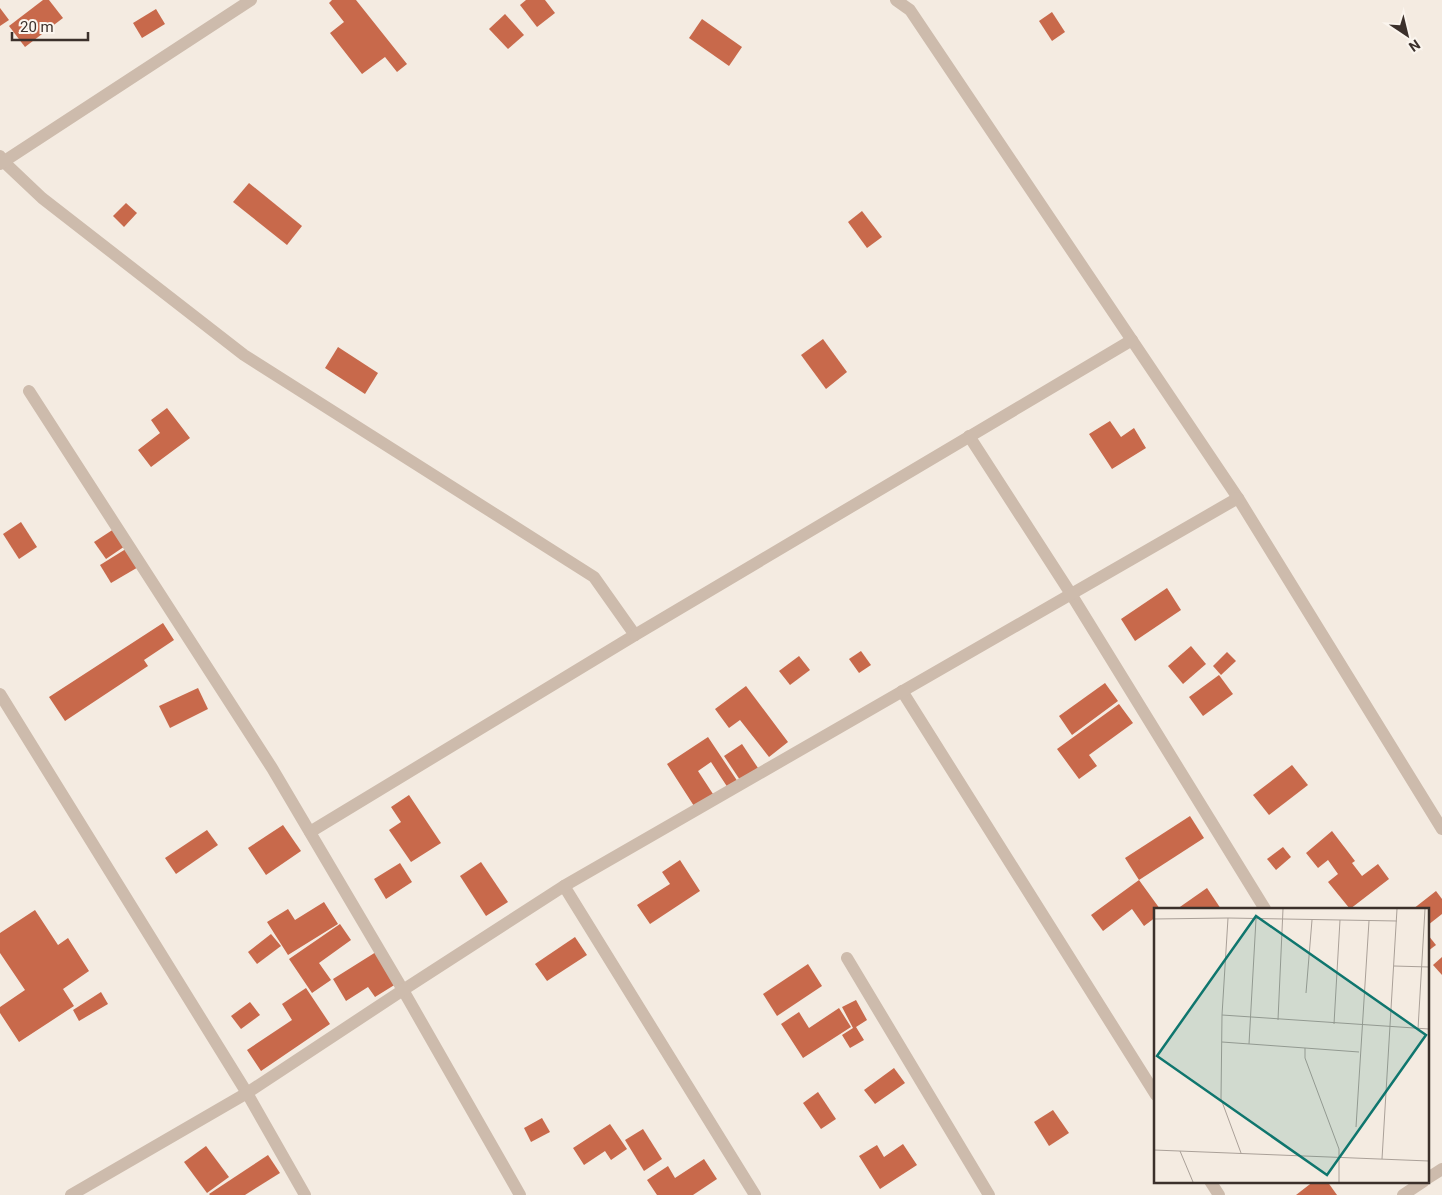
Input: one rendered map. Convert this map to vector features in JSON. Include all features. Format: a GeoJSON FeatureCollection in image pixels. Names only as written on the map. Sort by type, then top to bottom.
{"type":"FeatureCollection","features":[{"type":"Feature","properties":{"kind":"street"},"geometry":{"type":"LineString","coordinates":[[251,0],[1,160],[42,198],[244,355],[594,577],[635,635]]}},
{"type":"Feature","properties":{"kind":"street"},"geometry":{"type":"LineString","coordinates":[[896,0],[910,10],[1238,498],[1442,829]]}},
{"type":"Feature","properties":{"kind":"street"},"geometry":{"type":"LineString","coordinates":[[310,832],[635,635],[1132,340]]}},
{"type":"Feature","properties":{"kind":"street"},"geometry":{"type":"LineString","coordinates":[[29,391],[272,768],[403,990],[520,1195]]}},
{"type":"Feature","properties":{"kind":"street"},"geometry":{"type":"LineString","coordinates":[[969,436],[1071,594],[1264,908]]}},
{"type":"Feature","properties":{"kind":"street"},"geometry":{"type":"LineString","coordinates":[[71,1195],[247,1093],[564,886],[1238,498]]}},
{"type":"Feature","properties":{"kind":"street"},"geometry":{"type":"LineString","coordinates":[[902,691],[1154,1092]]}},
{"type":"Feature","properties":{"kind":"street"},"geometry":{"type":"LineString","coordinates":[[0,694],[247,1093],[305,1195]]}},
{"type":"Feature","properties":{"kind":"street"},"geometry":{"type":"LineString","coordinates":[[564,886],[756,1195]]}},
{"type":"Feature","properties":{"kind":"street"},"geometry":{"type":"LineString","coordinates":[[847,958],[989,1195]]}},
{"type":"Feature","properties":{"kind":"street"},"geometry":{"type":"LineString","coordinates":[[1430,1176],[1442,1169]]}},
{"type":"Feature","properties":{"kind":"street"},"geometry":{"type":"LineString","coordinates":[[1211,1182],[1219,1195]]}},
{"type":"Feature","properties":{"kind":"street"},"geometry":{"type":"LineString","coordinates":[[1403,1195],[1421,1182]]}},
{"type":"Feature","properties":{"kind":"building"},"geometry":{"type":"Polygon","coordinates":[[[43,0],[49,0],[63,18],[25,47],[9,26],[43,0]]]}},
{"type":"Feature","properties":{"kind":"building"},"geometry":{"type":"Polygon","coordinates":[[[332,0],[356,0],[407,64],[397,72],[385,57],[362,74],[330,33],[344,22],[329,3],[332,0]]]}},
{"type":"Feature","properties":{"kind":"building"},"geometry":{"type":"Polygon","coordinates":[[[526,0],[545,0],[555,13],[537,27],[520,5],[526,0]]]}},
{"type":"Feature","properties":{"kind":"building"},"geometry":{"type":"Polygon","coordinates":[[[0,8],[9,20],[0,26],[0,8]]]}},
{"type":"Feature","properties":{"kind":"building"},"geometry":{"type":"Polygon","coordinates":[[[156,9],[165,24],[142,38],[133,23],[156,9]]]}},
{"type":"Feature","properties":{"kind":"building"},"geometry":{"type":"Polygon","coordinates":[[[1052,12],[1065,32],[1052,41],[1039,21],[1052,12]]]}},
{"type":"Feature","properties":{"kind":"building"},"geometry":{"type":"Polygon","coordinates":[[[505,14],[524,35],[508,49],[489,29],[505,14]]]}},
{"type":"Feature","properties":{"kind":"building"},"geometry":{"type":"Polygon","coordinates":[[[702,19],[742,47],[729,66],[689,38],[702,19]]]}},
{"type":"Feature","properties":{"kind":"building"},"geometry":{"type":"Polygon","coordinates":[[[249,183],[302,226],[287,245],[233,202],[249,183]]]}},
{"type":"Feature","properties":{"kind":"building"},"geometry":{"type":"Polygon","coordinates":[[[126,203],[137,213],[124,227],[113,216],[126,203]]]}},
{"type":"Feature","properties":{"kind":"building"},"geometry":{"type":"Polygon","coordinates":[[[862,211],[882,237],[867,248],[848,222],[862,211]]]}},
{"type":"Feature","properties":{"kind":"building"},"geometry":{"type":"Polygon","coordinates":[[[823,339],[847,372],[826,389],[801,355],[823,339]]]}},
{"type":"Feature","properties":{"kind":"building"},"geometry":{"type":"Polygon","coordinates":[[[338,347],[378,373],[365,394],[325,368],[338,347]]]}},
{"type":"Feature","properties":{"kind":"building"},"geometry":{"type":"Polygon","coordinates":[[[167,408],[190,438],[151,467],[138,450],[160,433],[151,420],[167,408]]]}},
{"type":"Feature","properties":{"kind":"building"},"geometry":{"type":"Polygon","coordinates":[[[1110,421],[1121,437],[1134,428],[1146,448],[1112,469],[1089,434],[1110,421]]]}},
{"type":"Feature","properties":{"kind":"building"},"geometry":{"type":"Polygon","coordinates":[[[21,522],[37,547],[19,559],[3,534],[21,522]]]}},
{"type":"Feature","properties":{"kind":"building"},"geometry":{"type":"Polygon","coordinates":[[[117,527],[128,544],[106,559],[94,542],[117,527]]]}},
{"type":"Feature","properties":{"kind":"building"},"geometry":{"type":"Polygon","coordinates":[[[129,547],[140,566],[111,583],[100,565],[129,547]]]}},
{"type":"Feature","properties":{"kind":"building"},"geometry":{"type":"Polygon","coordinates":[[[1167,588],[1181,610],[1135,641],[1121,619],[1167,588]]]}},
{"type":"Feature","properties":{"kind":"building"},"geometry":{"type":"Polygon","coordinates":[[[163,623],[174,640],[144,660],[148,666],[65,721],[49,697],[163,623]]]}},
{"type":"Feature","properties":{"kind":"building"},"geometry":{"type":"Polygon","coordinates":[[[1191,646],[1206,664],[1183,684],[1168,666],[1191,646]]]}},
{"type":"Feature","properties":{"kind":"building"},"geometry":{"type":"Polygon","coordinates":[[[861,651],[871,665],[859,673],[849,659],[861,651]]]}},
{"type":"Feature","properties":{"kind":"building"},"geometry":{"type":"Polygon","coordinates":[[[1227,652],[1236,661],[1221,675],[1213,666],[1227,652]]]}},
{"type":"Feature","properties":{"kind":"building"},"geometry":{"type":"Polygon","coordinates":[[[799,656],[810,670],[790,685],[779,671],[799,656]]]}},
{"type":"Feature","properties":{"kind":"building"},"geometry":{"type":"Polygon","coordinates":[[[1219,675],[1233,694],[1203,716],[1189,697],[1219,675]]]}},
{"type":"Feature","properties":{"kind":"building"},"geometry":{"type":"Polygon","coordinates":[[[1105,683],[1118,701],[1072,735],[1059,716],[1105,683]]]}},
{"type":"Feature","properties":{"kind":"building"},"geometry":{"type":"Polygon","coordinates":[[[746,686],[788,742],[769,757],[740,720],[729,728],[715,709],[746,686]]]}},
{"type":"Feature","properties":{"kind":"building"},"geometry":{"type":"Polygon","coordinates":[[[198,688],[208,709],[170,728],[159,706],[198,688]]]}},
{"type":"Feature","properties":{"kind":"building"},"geometry":{"type":"Polygon","coordinates":[[[1119,704],[1133,723],[1089,755],[1097,766],[1079,779],[1057,749],[1119,704]]]}},
{"type":"Feature","properties":{"kind":"building"},"geometry":{"type":"Polygon","coordinates":[[[708,737],[738,782],[728,788],[711,762],[698,771],[713,794],[694,806],[667,764],[708,737]]]}},
{"type":"Feature","properties":{"kind":"building"},"geometry":{"type":"Polygon","coordinates":[[[742,744],[758,768],[740,780],[724,756],[742,744]]]}},
{"type":"Feature","properties":{"kind":"building"},"geometry":{"type":"Polygon","coordinates":[[[1292,765],[1308,785],[1269,815],[1253,795],[1292,765]]]}},
{"type":"Feature","properties":{"kind":"building"},"geometry":{"type":"Polygon","coordinates":[[[409,795],[441,843],[411,862],[389,830],[401,822],[391,807],[409,795]]]}},
{"type":"Feature","properties":{"kind":"building"},"geometry":{"type":"Polygon","coordinates":[[[1190,816],[1204,838],[1139,880],[1125,858],[1190,816]]]}},
{"type":"Feature","properties":{"kind":"building"},"geometry":{"type":"Polygon","coordinates":[[[283,825],[301,851],[266,875],[248,848],[283,825]]]}},
{"type":"Feature","properties":{"kind":"building"},"geometry":{"type":"Polygon","coordinates":[[[207,830],[218,845],[176,874],[165,858],[207,830]]]}},
{"type":"Feature","properties":{"kind":"building"},"geometry":{"type":"Polygon","coordinates":[[[1332,831],[1355,861],[1352,863],[1362,876],[1378,864],[1389,879],[1349,908],[1328,882],[1338,874],[1328,860],[1318,868],[1306,853],[1332,831]]]}},
{"type":"Feature","properties":{"kind":"building"},"geometry":{"type":"Polygon","coordinates":[[[1283,847],[1291,857],[1276,870],[1267,859],[1283,847]]]}},
{"type":"Feature","properties":{"kind":"building"},"geometry":{"type":"Polygon","coordinates":[[[680,860],[700,891],[650,924],[637,905],[670,884],[662,872],[680,860]]]}},
{"type":"Feature","properties":{"kind":"building"},"geometry":{"type":"Polygon","coordinates":[[[481,862],[508,902],[486,916],[460,876],[481,862]]]}},
{"type":"Feature","properties":{"kind":"building"},"geometry":{"type":"Polygon","coordinates":[[[400,863],[412,882],[386,899],[374,879],[400,863]]]}},
{"type":"Feature","properties":{"kind":"building"},"geometry":{"type":"Polygon","coordinates":[[[1139,880],[1159,908],[1154,908],[1154,918],[1144,926],[1132,909],[1103,931],[1091,915],[1139,880]]]}},
{"type":"Feature","properties":{"kind":"building"},"geometry":{"type":"Polygon","coordinates":[[[1207,888],[1220,908],[1178,908],[1207,888]]]}},
{"type":"Feature","properties":{"kind":"building"},"geometry":{"type":"Polygon","coordinates":[[[1436,891],[1442,899],[1442,914],[1430,923],[1430,908],[1414,908],[1436,891]]]}},
{"type":"Feature","properties":{"kind":"building"},"geometry":{"type":"Polygon","coordinates":[[[324,902],[338,924],[288,955],[267,922],[288,909],[295,920],[324,902]]]}},
{"type":"Feature","properties":{"kind":"building"},"geometry":{"type":"Polygon","coordinates":[[[35,910],[58,945],[68,938],[89,971],[63,989],[74,1006],[19,1042],[0,1013],[0,1007],[25,990],[0,953],[0,933],[35,910]]]}},
{"type":"Feature","properties":{"kind":"building"},"geometry":{"type":"Polygon","coordinates":[[[340,924],[351,940],[319,963],[331,980],[312,993],[289,959],[340,924]]]}},
{"type":"Feature","properties":{"kind":"building"},"geometry":{"type":"Polygon","coordinates":[[[271,934],[281,946],[257,964],[248,952],[271,934]]]}},
{"type":"Feature","properties":{"kind":"building"},"geometry":{"type":"Polygon","coordinates":[[[575,937],[587,955],[547,981],[535,964],[575,937]]]}},
{"type":"Feature","properties":{"kind":"building"},"geometry":{"type":"Polygon","coordinates":[[[1430,938],[1436,945],[1430,950],[1430,938]]]}},
{"type":"Feature","properties":{"kind":"building"},"geometry":{"type":"Polygon","coordinates":[[[376,952],[396,984],[375,997],[368,987],[346,1001],[333,979],[376,952]]]}},
{"type":"Feature","properties":{"kind":"building"},"geometry":{"type":"Polygon","coordinates":[[[1442,957],[1442,975],[1433,965],[1442,957]]]}},
{"type":"Feature","properties":{"kind":"building"},"geometry":{"type":"Polygon","coordinates":[[[808,964],[822,986],[777,1016],[763,994],[808,964]]]}},
{"type":"Feature","properties":{"kind":"building"},"geometry":{"type":"Polygon","coordinates":[[[306,988],[330,1024],[261,1071],[247,1050],[292,1020],[282,1004],[306,988]]]}},
{"type":"Feature","properties":{"kind":"building"},"geometry":{"type":"Polygon","coordinates":[[[101,992],[108,1004],[79,1021],[73,1010],[101,992]]]}},
{"type":"Feature","properties":{"kind":"building"},"geometry":{"type":"Polygon","coordinates":[[[856,1000],[867,1020],[856,1027],[864,1040],[850,1048],[842,1035],[853,1028],[842,1007],[856,1000]]]}},
{"type":"Feature","properties":{"kind":"building"},"geometry":{"type":"Polygon","coordinates":[[[250,1002],[260,1015],[241,1029],[231,1016],[250,1002]]]}},
{"type":"Feature","properties":{"kind":"building"},"geometry":{"type":"Polygon","coordinates":[[[839,1008],[851,1027],[803,1058],[781,1024],[799,1012],[809,1028],[839,1008]]]}},
{"type":"Feature","properties":{"kind":"building"},"geometry":{"type":"Polygon","coordinates":[[[894,1068],[905,1083],[875,1104],[864,1090],[894,1068]]]}},
{"type":"Feature","properties":{"kind":"building"},"geometry":{"type":"Polygon","coordinates":[[[818,1092],[836,1119],[821,1129],[803,1103],[818,1092]]]}},
{"type":"Feature","properties":{"kind":"building"},"geometry":{"type":"Polygon","coordinates":[[[1053,1110],[1069,1133],[1049,1146],[1034,1122],[1053,1110]]]}},
{"type":"Feature","properties":{"kind":"building"},"geometry":{"type":"Polygon","coordinates":[[[542,1118],[550,1132],[531,1142],[524,1128],[542,1118]]]}},
{"type":"Feature","properties":{"kind":"building"},"geometry":{"type":"Polygon","coordinates":[[[610,1124],[627,1149],[611,1160],[605,1151],[584,1165],[573,1148],[610,1124]]]}},
{"type":"Feature","properties":{"kind":"building"},"geometry":{"type":"Polygon","coordinates":[[[643,1129],[662,1159],[644,1171],[625,1140],[643,1129]]]}},
{"type":"Feature","properties":{"kind":"building"},"geometry":{"type":"Polygon","coordinates":[[[903,1144],[917,1165],[880,1189],[859,1156],[877,1145],[884,1157],[903,1144]]]}},
{"type":"Feature","properties":{"kind":"building"},"geometry":{"type":"Polygon","coordinates":[[[206,1146],[229,1177],[207,1193],[184,1162],[206,1146]]]}},
{"type":"Feature","properties":{"kind":"building"},"geometry":{"type":"Polygon","coordinates":[[[268,1155],[280,1173],[245,1195],[209,1194],[268,1155]]]}},
{"type":"Feature","properties":{"kind":"building"},"geometry":{"type":"Polygon","coordinates":[[[704,1159],[717,1179],[693,1195],[657,1195],[647,1180],[668,1166],[675,1178],[704,1159]]]}},
{"type":"Feature","properties":{"kind":"building"},"geometry":{"type":"Polygon","coordinates":[[[1313,1182],[1328,1182],[1337,1195],[1296,1195],[1313,1182]]]}}]}
